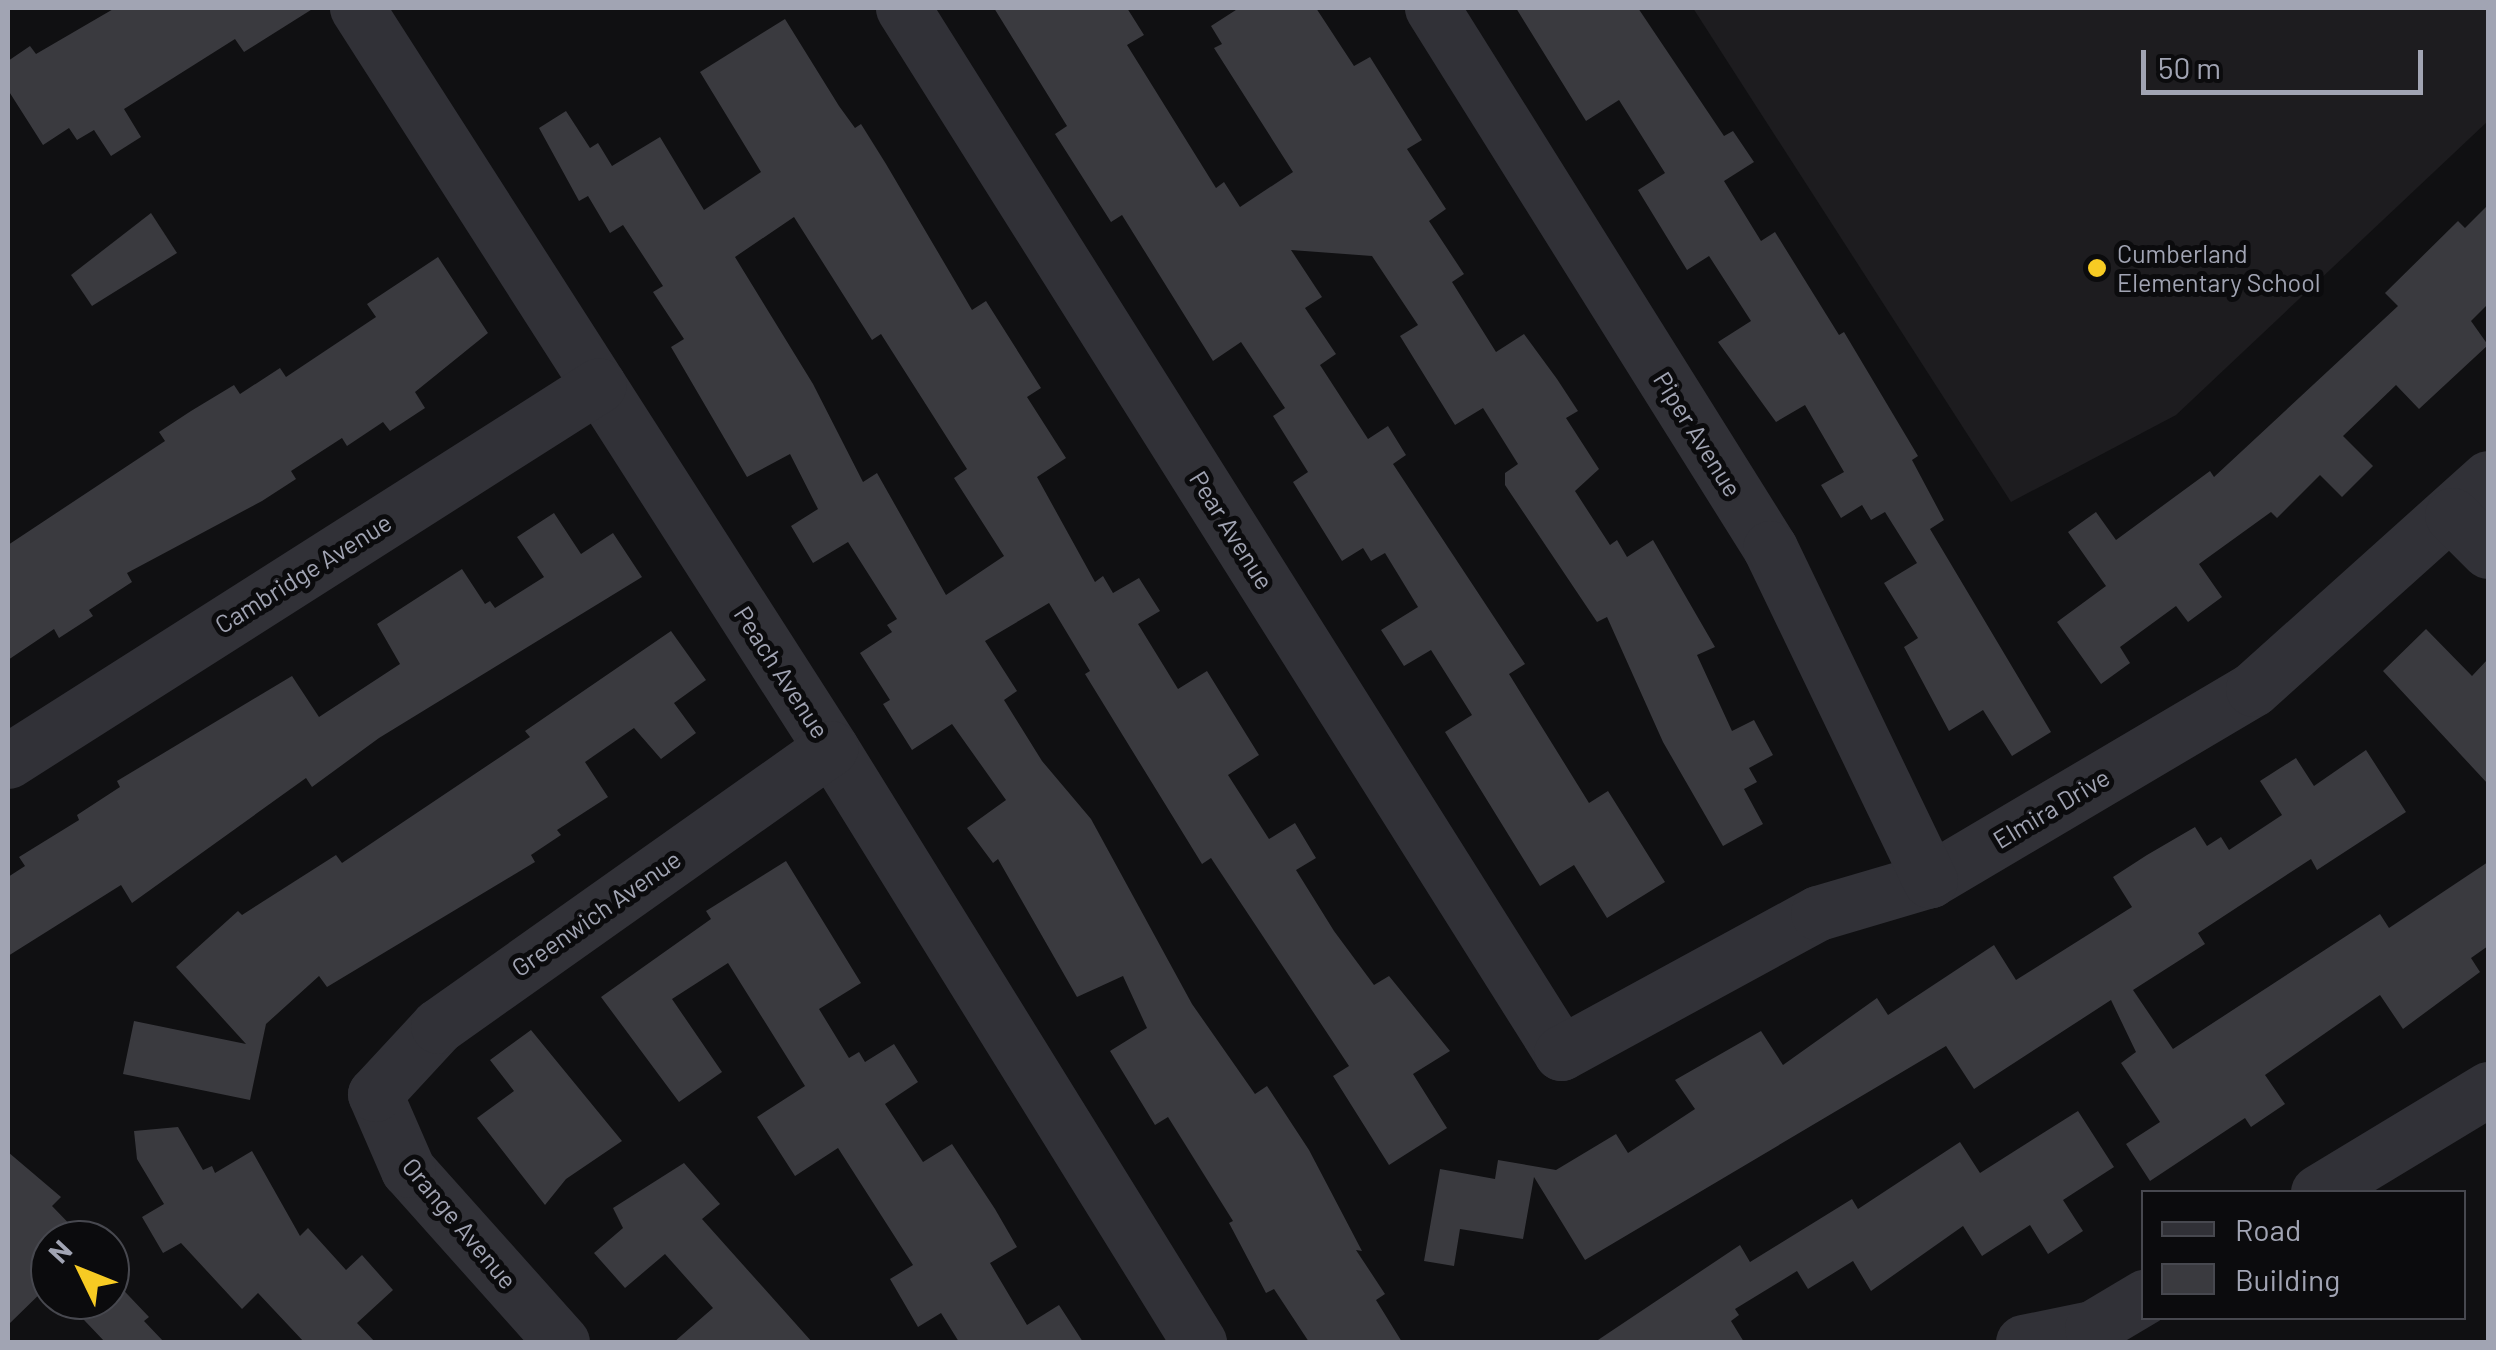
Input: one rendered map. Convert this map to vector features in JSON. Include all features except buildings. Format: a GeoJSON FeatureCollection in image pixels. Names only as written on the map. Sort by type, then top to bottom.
{"type":"FeatureCollection","features":[{"type":"Feature","properties":{"kind":"street","name":"Peach Avenue"},"geometry":{"type":"LineString","coordinates":[[357,8],[831,748],[1200,1342]]}},
{"type":"Feature","properties":{"kind":"street","name":"Pear Avenue"},"geometry":{"type":"LineString","coordinates":[[903,8],[1560,1053]]}},
{"type":"Feature","properties":{"kind":"street","name":"Piper Avenue"},"geometry":{"type":"LineString","coordinates":[[1432,8],[1770,548],[1930,880]]}},
{"type":"Feature","properties":{"kind":"street","name":"Cambridge Avenue"},"geometry":{"type":"LineString","coordinates":[[8,761],[598,385]]}},
{"type":"Feature","properties":{"kind":"street","name":"Elmira Drive"},"geometry":{"type":"LineString","coordinates":[[1560,1053],[1818,914],[1930,880],[2253,689],[2476,515]]}},
{"type":"Feature","properties":{"kind":"street","name":"Greenwich Avenue"},"geometry":{"type":"LineString","coordinates":[[375,1094],[438,1026],[831,748]]}},
{"type":"Feature","properties":{"kind":"street","name":"Orange Avenue"},"geometry":{"type":"LineString","coordinates":[[375,1094],[408,1170],[562,1342]]}},
{"type":"Feature","properties":{"kind":"street"},"geometry":{"type":"LineString","coordinates":[[2321,1190],[2487,1095]]}},
{"type":"Feature","properties":{"kind":"street"},"geometry":{"type":"LineString","coordinates":[[2023,1342],[2092,1328],[2141,1299]]}},
{"type":"Feature","properties":{"kind":"shaded area","name":"Cumberland Elementary School"},"geometry":{"type":"Polygon","coordinates":[[[1693,8],[2488,8],[2488,121],[2176,415],[2011,502],[1693,8]]]}},
{"type":"Feature","properties":{"kind":"place","name":"Cumberland Elementary School"},"geometry":{"type":"Point","coordinates":[2097,268]}}]}
